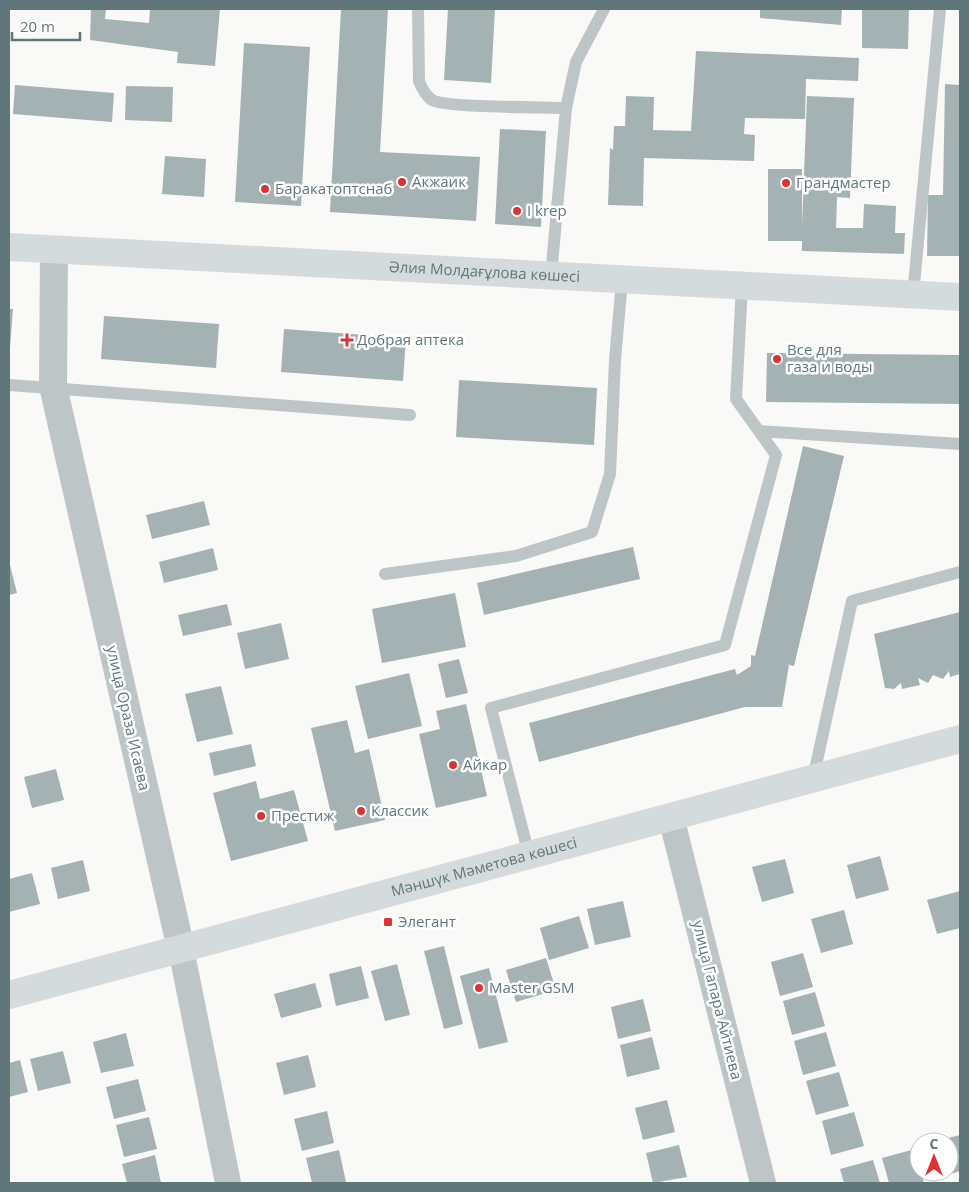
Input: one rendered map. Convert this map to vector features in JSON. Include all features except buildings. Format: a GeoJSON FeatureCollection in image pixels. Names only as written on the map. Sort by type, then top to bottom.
{"type":"FeatureCollection","features":[{"type":"Feature","properties":{"kind":"main road","name":"Әлия Молдағұлова көшесі"},"geometry":{"type":"LineString","coordinates":[[9,246],[54,250],[960,297]]}},
{"type":"Feature","properties":{"kind":"main road","name":"Мәншүк Мәметова көшесі"},"geometry":{"type":"LineString","coordinates":[[9,995],[960,739]]}},
{"type":"Feature","properties":{"kind":"street","name":"улица Ораза Исаева"},"geometry":{"type":"LineString","coordinates":[[54,250],[53,386],[181,949],[228,1183]]}},
{"type":"Feature","properties":{"kind":"street","name":"улица Гапара Айтиева"},"geometry":{"type":"LineString","coordinates":[[671,817],[763,1183]]}},
{"type":"Feature","properties":{"kind":"lane"},"geometry":{"type":"LineString","coordinates":[[418,9],[419,82],[424,92],[433,101],[464,105],[566,108]]}},
{"type":"Feature","properties":{"kind":"lane"},"geometry":{"type":"LineString","coordinates":[[551,276],[566,108],[576,62],[604,9]]}},
{"type":"Feature","properties":{"kind":"lane"},"geometry":{"type":"LineString","coordinates":[[913,295],[940,9]]}},
{"type":"Feature","properties":{"kind":"lane"},"geometry":{"type":"LineString","coordinates":[[385,574],[516,556],[592,532],[610,474],[615,360],[622,280]]}},
{"type":"Feature","properties":{"kind":"lane"},"geometry":{"type":"LineString","coordinates":[[529,855],[491,708],[725,645],[776,455],[736,399],[742,286]]}},
{"type":"Feature","properties":{"kind":"lane"},"geometry":{"type":"LineString","coordinates":[[9,385],[53,386],[410,415]]}},
{"type":"Feature","properties":{"kind":"lane"},"geometry":{"type":"LineString","coordinates":[[759,432],[960,444]]}},
{"type":"Feature","properties":{"kind":"lane"},"geometry":{"type":"LineString","coordinates":[[813,779],[852,601],[960,572]]}},
{"type":"Feature","properties":{"kind":"place","name":"Акжаик"},"geometry":{"type":"Point","coordinates":[402,182]}},
{"type":"Feature","properties":{"kind":"place","name":"Грандмастер"},"geometry":{"type":"Point","coordinates":[786,183]}},
{"type":"Feature","properties":{"kind":"place","name":"Баракатоптснаб"},"geometry":{"type":"Point","coordinates":[265,189]}},
{"type":"Feature","properties":{"kind":"place","name":"I krep"},"geometry":{"type":"Point","coordinates":[517,211]}},
{"type":"Feature","properties":{"kind":"place","name":"Добрая аптека"},"geometry":{"type":"Point","coordinates":[347,340]}},
{"type":"Feature","properties":{"kind":"place","name":"Все для газа и воды"},"geometry":{"type":"Point","coordinates":[777,359]}},
{"type":"Feature","properties":{"kind":"place","name":"Айкар"},"geometry":{"type":"Point","coordinates":[453,765]}},
{"type":"Feature","properties":{"kind":"place","name":"Классик"},"geometry":{"type":"Point","coordinates":[361,811]}},
{"type":"Feature","properties":{"kind":"place","name":"Престиж"},"geometry":{"type":"Point","coordinates":[261,816]}},
{"type":"Feature","properties":{"kind":"place","name":"Элегант"},"geometry":{"type":"Point","coordinates":[388,922]}},
{"type":"Feature","properties":{"kind":"place","name":"Master GSM"},"geometry":{"type":"Point","coordinates":[479,988]}}]}
